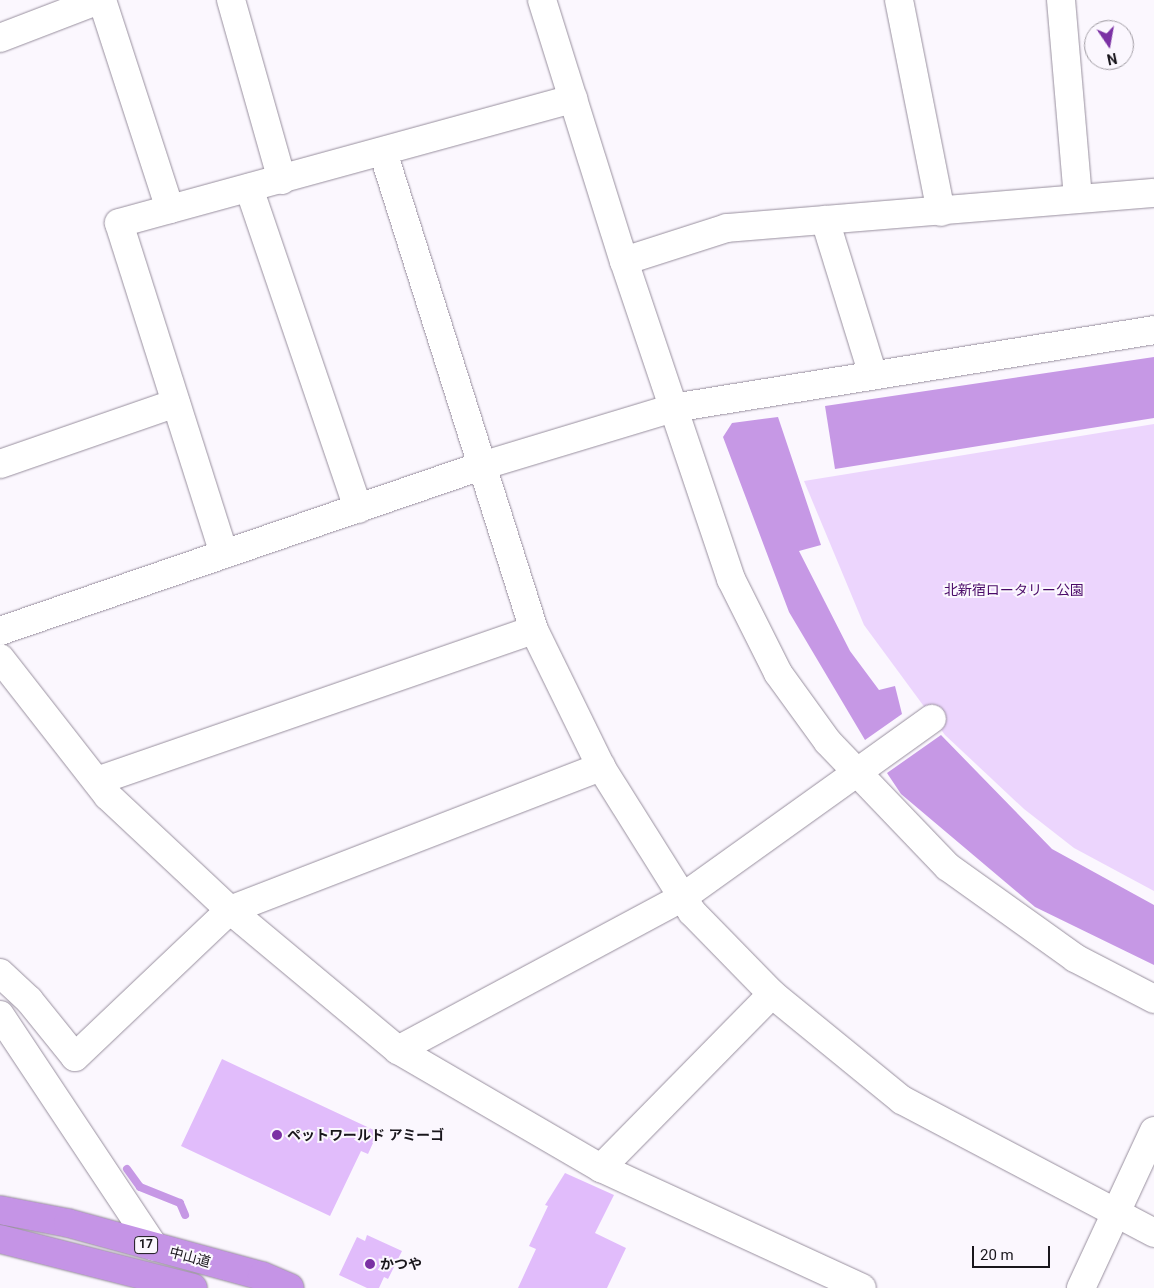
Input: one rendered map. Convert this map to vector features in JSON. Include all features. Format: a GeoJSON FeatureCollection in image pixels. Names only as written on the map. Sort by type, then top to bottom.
{"type":"FeatureCollection","features":[{"type":"Feature","properties":{"kind":"highway","name":"中山道"},"geometry":{"type":"LineString","coordinates":[[0,1210],[154,1247],[290,1288]]}},
{"type":"Feature","properties":{"kind":"highway","name":"中山道"},"geometry":{"type":"LineString","coordinates":[[0,1239],[193,1288]]}},
{"type":"Feature","properties":{"kind":"street"},"geometry":{"type":"LineString","coordinates":[[0,38],[101,0],[170,209]]}},
{"type":"Feature","properties":{"kind":"street"},"geometry":{"type":"LineString","coordinates":[[231,0],[282,180]]}},
{"type":"Feature","properties":{"kind":"street"},"geometry":{"type":"LineString","coordinates":[[542,0],[624,261],[731,579],[774,664],[828,742],[948,867],[1075,958],[1154,999]]}},
{"type":"Feature","properties":{"kind":"street"},"geometry":{"type":"LineString","coordinates":[[899,0],[941,212]]}},
{"type":"Feature","properties":{"kind":"street"},"geometry":{"type":"LineString","coordinates":[[1060,0],[1078,198]]}},
{"type":"Feature","properties":{"kind":"street"},"geometry":{"type":"LineString","coordinates":[[224,554],[119,223],[573,99]]}},
{"type":"Feature","properties":{"kind":"street"},"geometry":{"type":"LineString","coordinates":[[383,152],[534,630],[601,767],[683,897],[772,994],[902,1100],[1114,1214],[1154,1233]]}},
{"type":"Feature","properties":{"kind":"street"},"geometry":{"type":"LineString","coordinates":[[249,188],[358,509]]}},
{"type":"Feature","properties":{"kind":"street"},"geometry":{"type":"LineString","coordinates":[[624,261],[728,228],[1154,193]]}},
{"type":"Feature","properties":{"kind":"street"},"geometry":{"type":"LineString","coordinates":[[826,220],[873,375]]}},
{"type":"Feature","properties":{"kind":"street"},"geometry":{"type":"LineString","coordinates":[[0,631],[481,466],[673,408],[1154,330]]}},
{"type":"Feature","properties":{"kind":"street"},"geometry":{"type":"LineString","coordinates":[[0,464],[176,404]]}},
{"type":"Feature","properties":{"kind":"street"},"geometry":{"type":"LineString","coordinates":[[97,780],[534,630]]}},
{"type":"Feature","properties":{"kind":"street"},"geometry":{"type":"LineString","coordinates":[[0,658],[97,780],[230,910],[398,1050],[601,1168],[862,1288]]}},
{"type":"Feature","properties":{"kind":"street"},"geometry":{"type":"LineString","coordinates":[[398,1050],[683,897],[858,774],[932,719]]}},
{"type":"Feature","properties":{"kind":"street"},"geometry":{"type":"LineString","coordinates":[[0,973],[29,1000],[75,1057],[230,910],[601,767]]}},
{"type":"Feature","properties":{"kind":"street"},"geometry":{"type":"LineString","coordinates":[[601,1168],[772,994]]}},
{"type":"Feature","properties":{"kind":"street"},"geometry":{"type":"LineString","coordinates":[[0,1015],[154,1247]]}},
{"type":"Feature","properties":{"kind":"street"},"geometry":{"type":"LineString","coordinates":[[1081,1288],[1154,1131]]}},
{"type":"Feature","properties":{"kind":"green space","name":"北新宿ロータリー公園"},"geometry":{"type":"Polygon","coordinates":[[[1154,424],[1154,891],[1074,848],[1024,809],[945,735],[864,625],[804,481],[1154,424]]]}},
{"type":"Feature","properties":{"kind":"shaded area"},"geometry":{"type":"Polygon","coordinates":[[[1154,357],[1154,418],[835,469],[825,406],[1154,357]]]}},
{"type":"Feature","properties":{"kind":"shaded area"},"geometry":{"type":"Polygon","coordinates":[[[778,417],[821,545],[799,551],[850,651],[879,690],[895,686],[902,714],[865,740],[789,612],[723,437],[732,423],[778,417]]]}},
{"type":"Feature","properties":{"kind":"shaded area"},"geometry":{"type":"Polygon","coordinates":[[[941,735],[1052,849],[1154,905],[1154,965],[1035,907],[901,794],[887,773],[941,735]]]}},
{"type":"Feature","properties":{"kind":"building"},"geometry":{"type":"Polygon","coordinates":[[[222,1059],[378,1132],[368,1154],[361,1151],[330,1216],[181,1146],[222,1059]]]}},
{"type":"Feature","properties":{"kind":"building"},"geometry":{"type":"Polygon","coordinates":[[[565,1173],[614,1195],[595,1233],[626,1248],[607,1288],[518,1288],[536,1249],[529,1246],[548,1206],[545,1205],[565,1173]]]}},
{"type":"Feature","properties":{"kind":"building"},"geometry":{"type":"Polygon","coordinates":[[[367,1235],[402,1251],[388,1279],[384,1277],[379,1288],[367,1288],[339,1275],[357,1237],[365,1241],[367,1235]]]}},
{"type":"Feature","properties":{"kind":"waterway"},"geometry":{"type":"LineString","coordinates":[[127,1169],[140,1187],[180,1203],[185,1215]]}},
{"type":"Feature","properties":{"kind":"place","name":"ペットワールド アミーゴ"},"geometry":{"type":"Point","coordinates":[277,1135]}},
{"type":"Feature","properties":{"kind":"place","name":"かつや"},"geometry":{"type":"Point","coordinates":[370,1264]}}]}
